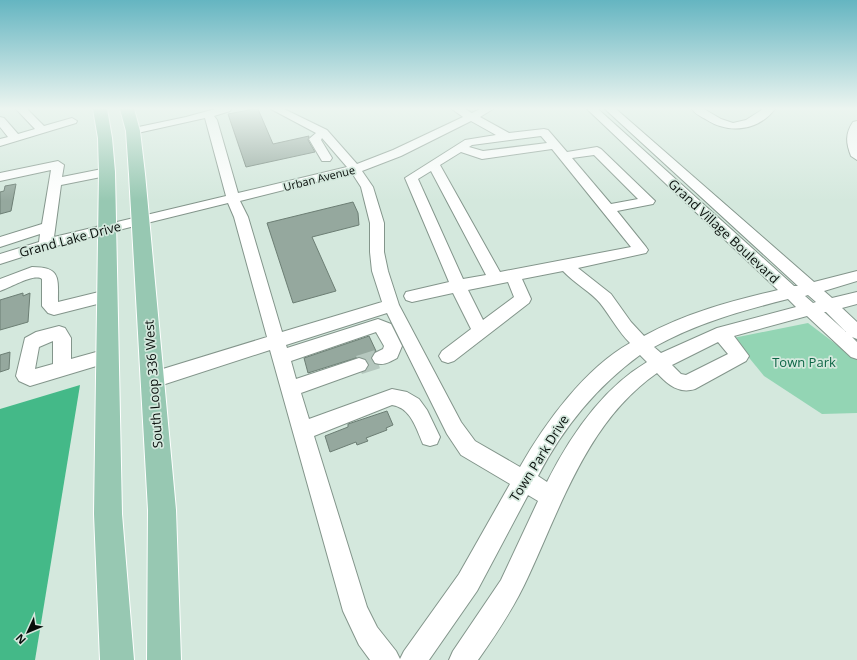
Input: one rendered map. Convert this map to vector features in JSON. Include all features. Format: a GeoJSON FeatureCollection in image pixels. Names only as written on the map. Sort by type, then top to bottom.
{"type":"FeatureCollection","features":[{"type":"Feature","properties":{"kind":"main road"},"geometry":{"type":"LineString","coordinates":[[105,140],[107,172],[108,514],[117,660]]}},
{"type":"Feature","properties":{"kind":"main road","name":"South Loop 336 West"},"geometry":{"type":"LineString","coordinates":[[134,140],[162,510],[162,610],[164,660]]}},
{"type":"Feature","properties":{"kind":"street"},"geometry":{"type":"LineString","coordinates":[[0,143],[10,140]]}},
{"type":"Feature","properties":{"kind":"street"},"geometry":{"type":"LineString","coordinates":[[218,140],[233,198],[240,217],[356,611],[368,636],[387,660]]}},
{"type":"Feature","properties":{"kind":"street"},"geometry":{"type":"LineString","coordinates":[[315,140],[326,158]]}},
{"type":"Feature","properties":{"kind":"street"},"geometry":{"type":"LineString","coordinates":[[330,140],[355,169],[370,196],[377,223],[377,252],[380,271],[391,305],[454,428],[468,448],[551,496]]}},
{"type":"Feature","properties":{"kind":"street","name":"Urban Avenue"},"geometry":{"type":"LineString","coordinates":[[140,221],[355,169],[398,153],[425,140]]}},
{"type":"Feature","properties":{"kind":"street"},"geometry":{"type":"LineString","coordinates":[[480,331],[458,286],[411,178],[469,142],[486,140]]}},
{"type":"Feature","properties":{"kind":"street"},"geometry":{"type":"LineString","coordinates":[[412,296],[640,250],[550,140]]}},
{"type":"Feature","properties":{"kind":"street","name":"Grand Village Boulevard"},"geometry":{"type":"LineString","coordinates":[[626,140],[759,264],[857,352]]}},
{"type":"Feature","properties":{"kind":"street","name":"Grand Village Boulevard"},"geometry":{"type":"LineString","coordinates":[[646,140],[811,288],[857,332]]}},
{"type":"Feature","properties":{"kind":"street"},"geometry":{"type":"LineString","coordinates":[[852,140],[857,156]]}},
{"type":"Feature","properties":{"kind":"street"},"geometry":{"type":"LineString","coordinates":[[460,148],[482,155],[559,151],[597,151],[648,201],[608,209]]}},
{"type":"Feature","properties":{"kind":"street"},"geometry":{"type":"LineString","coordinates":[[433,164],[496,278]]}},
{"type":"Feature","properties":{"kind":"street"},"geometry":{"type":"LineString","coordinates":[[0,178],[58,165],[46,244]]}},
{"type":"Feature","properties":{"kind":"street"},"geometry":{"type":"LineString","coordinates":[[56,182],[107,172]]}},
{"type":"Feature","properties":{"kind":"street"},"geometry":{"type":"LineString","coordinates":[[683,193],[701,189]]}},
{"type":"Feature","properties":{"kind":"street","name":"Grand Lake Drive"},"geometry":{"type":"LineString","coordinates":[[0,259],[46,244],[140,221]]}},
{"type":"Feature","properties":{"kind":"street"},"geometry":{"type":"LineString","coordinates":[[0,242],[48,227]]}},
{"type":"Feature","properties":{"kind":"street"},"geometry":{"type":"LineString","coordinates":[[566,265],[578,278],[605,298],[625,327],[674,379],[682,383],[688,383],[740,356],[722,334]]}},
{"type":"Feature","properties":{"kind":"street"},"geometry":{"type":"LineString","coordinates":[[0,285],[32,272],[43,272],[50,278],[50,306],[54,309],[107,296]]}},
{"type":"Feature","properties":{"kind":"street"},"geometry":{"type":"LineString","coordinates":[[448,356],[523,299],[513,275]]}},
{"type":"Feature","properties":{"kind":"street","name":"Town Park Drive"},"geometry":{"type":"LineString","coordinates":[[413,660],[444,620],[475,571],[550,435],[572,405],[597,378],[642,345],[694,319],[718,311],[857,276]]}},
{"type":"Feature","properties":{"kind":"street"},"geometry":{"type":"LineString","coordinates":[[462,660],[482,634],[515,578],[551,496],[574,457],[610,404],[638,377],[659,364],[722,334],[857,298]]}},
{"type":"Feature","properties":{"kind":"street"},"geometry":{"type":"LineString","coordinates":[[279,349],[391,305]]}},
{"type":"Feature","properties":{"kind":"street"},"geometry":{"type":"LineString","coordinates":[[152,380],[378,325],[385,329],[393,346],[391,353],[381,358]]}},
{"type":"Feature","properties":{"kind":"street"},"geometry":{"type":"LineString","coordinates":[[62,369],[107,356]]}},
{"type":"Feature","properties":{"kind":"street"},"geometry":{"type":"LineString","coordinates":[[290,389],[359,365]]}},
{"type":"Feature","properties":{"kind":"street"},"geometry":{"type":"LineString","coordinates":[[302,431],[392,397],[408,400],[415,406],[430,437]]}},
{"type":"Feature","properties":{"kind":"green space","name":"Town Park"},"geometry":{"type":"Polygon","coordinates":[[[808,323],[857,360],[857,413],[822,414],[764,376],[733,338],[808,323]]]}},
{"type":"Feature","properties":{"kind":"green space"},"geometry":{"type":"Polygon","coordinates":[[[80,385],[35,660],[0,660],[0,409],[80,385]]]}},
{"type":"Feature","properties":{"kind":"building"},"geometry":{"type":"Polygon","coordinates":[[[237,140],[271,140],[273,144],[292,140],[308,140],[315,152],[246,167],[237,140]]]}},
{"type":"Feature","properties":{"kind":"building"},"geometry":{"type":"Polygon","coordinates":[[[16,184],[11,211],[0,214],[0,192],[4,191],[5,186],[16,184]]]}},
{"type":"Feature","properties":{"kind":"building"},"geometry":{"type":"Polygon","coordinates":[[[353,202],[358,213],[359,225],[312,237],[336,291],[293,303],[267,223],[353,202]]]}},
{"type":"Feature","properties":{"kind":"building"},"geometry":{"type":"Polygon","coordinates":[[[23,293],[23,296],[30,293],[28,322],[0,330],[0,300],[23,293]]]}},
{"type":"Feature","properties":{"kind":"building"},"geometry":{"type":"Polygon","coordinates":[[[369,336],[376,351],[371,359],[374,364],[377,365],[368,368],[369,364],[366,359],[359,357],[308,373],[304,358],[369,336]]]}},
{"type":"Feature","properties":{"kind":"building"},"geometry":{"type":"Polygon","coordinates":[[[10,352],[9,369],[0,372],[0,355],[10,352]]]}},
{"type":"Feature","properties":{"kind":"building"},"geometry":{"type":"Polygon","coordinates":[[[387,411],[393,425],[386,428],[387,430],[366,438],[368,441],[357,445],[356,442],[330,452],[325,436],[348,427],[348,424],[387,411]]]}},
{"type":"Feature","properties":{"kind":"tunnel"},"geometry":{"type":"LineString","coordinates":[[359,365],[381,358]]}}]}
